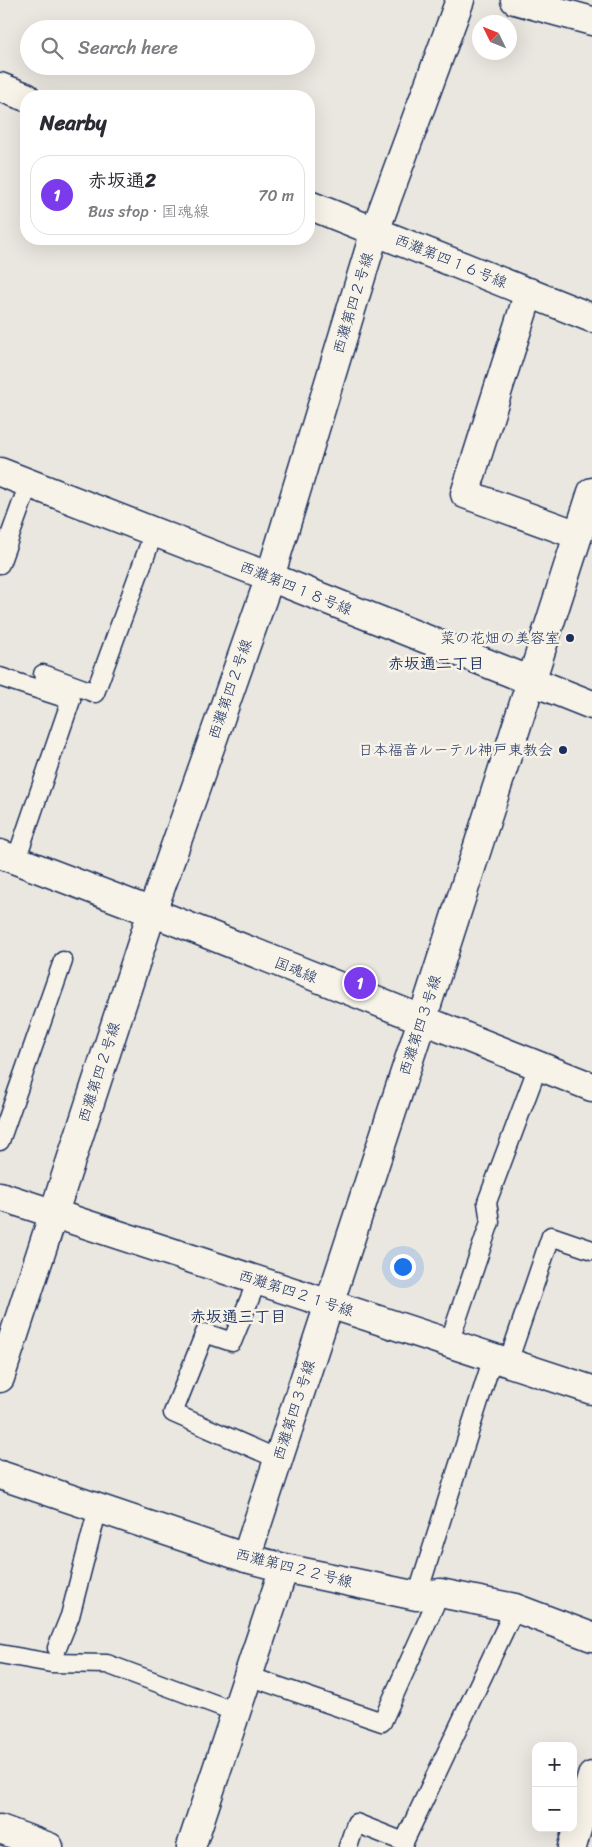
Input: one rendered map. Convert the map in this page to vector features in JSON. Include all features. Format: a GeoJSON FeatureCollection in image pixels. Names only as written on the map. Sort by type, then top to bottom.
{"type":"FeatureCollection","features":[{"type":"Feature","properties":{"kind":"street","name":"西灘第四２号線"},"geometry":{"type":"LineString","coordinates":[[0,1378],[152,912],[270,577],[375,231],[460,0]]}},
{"type":"Feature","properties":{"kind":"street"},"geometry":{"type":"LineString","coordinates":[[514,0],[592,21]]}},
{"type":"Feature","properties":{"kind":"street"},"geometry":{"type":"LineString","coordinates":[[0,87],[20,95]]}},
{"type":"Feature","properties":{"kind":"street","name":"西灘第四１６号線"},"geometry":{"type":"LineString","coordinates":[[315,207],[592,318]]}},
{"type":"Feature","properties":{"kind":"street"},"geometry":{"type":"LineString","coordinates":[[529,292],[465,494],[578,535]]}},
{"type":"Feature","properties":{"kind":"street","name":"西灘第四１８号線"},"geometry":{"type":"LineString","coordinates":[[0,472],[592,705]]}},
{"type":"Feature","properties":{"kind":"street","name":"西灘第四３号線"},"geometry":{"type":"LineString","coordinates":[[246,1558],[592,492]]}},
{"type":"Feature","properties":{"kind":"street","name":"国魂線"},"geometry":{"type":"LineString","coordinates":[[8,857],[152,912],[592,1088]]}},
{"type":"Feature","properties":{"kind":"street","name":"西灘第四２１号線"},"geometry":{"type":"LineString","coordinates":[[0,1196],[592,1390]]}},
{"type":"Feature","properties":{"kind":"street","name":"西灘第四２２号線"},"geometry":{"type":"LineString","coordinates":[[0,1475],[246,1558],[284,1568],[515,1608],[592,1637]]}},
{"type":"Feature","properties":{"kind":"street"},"geometry":{"type":"LineString","coordinates":[[191,1847],[284,1568]]}},
{"type":"Feature","properties":{"kind":"street"},"geometry":{"type":"LineString","coordinates":[[581,1835],[592,1776]]}},
{"type":"Feature","properties":{"kind":"street"},"geometry":{"type":"LineString","coordinates":[[0,1829],[49,1847]]}},
{"type":"Feature","properties":{"kind":"lane"},"geometry":{"type":"LineString","coordinates":[[0,564],[29,484]]}},
{"type":"Feature","properties":{"kind":"lane"},"geometry":{"type":"LineString","coordinates":[[43,674],[95,694],[154,532]]}},
{"type":"Feature","properties":{"kind":"lane"},"geometry":{"type":"LineString","coordinates":[[0,677],[71,700],[8,857]]}},
{"type":"Feature","properties":{"kind":"lane"},"geometry":{"type":"LineString","coordinates":[[0,1141],[63,961]]}},
{"type":"Feature","properties":{"kind":"lane"},"geometry":{"type":"LineString","coordinates":[[449,1343],[490,1222],[487,1202],[538,1066]]}},
{"type":"Feature","properties":{"kind":"lane"},"geometry":{"type":"LineString","coordinates":[[248,1676],[382,1722],[429,1594],[500,1360],[551,1236],[592,1250]]}},
{"type":"Feature","properties":{"kind":"lane"},"geometry":{"type":"LineString","coordinates":[[257,1280],[232,1342],[204,1333],[173,1413],[278,1458]]}},
{"type":"Feature","properties":{"kind":"lane"},"geometry":{"type":"LineString","coordinates":[[57,1648],[70,1616],[98,1508]]}},
{"type":"Feature","properties":{"kind":"lane"},"geometry":{"type":"LineString","coordinates":[[348,1847],[356,1823],[404,1842],[515,1608]]}},
{"type":"Feature","properties":{"kind":"lane"},"geometry":{"type":"LineString","coordinates":[[0,1654],[51,1663],[107,1664],[236,1712]]}},
{"type":"Feature","properties":{"kind":"place","name":"菜の花畑の美容室"},"geometry":{"type":"Point","coordinates":[570,638]}},
{"type":"Feature","properties":{"kind":"place","name":"日本福音ルーテル神戸東教会"},"geometry":{"type":"Point","coordinates":[563,750]}},
{"type":"Feature","properties":{"kind":"place","name":"赤坂通2"},"geometry":{"type":"Point","coordinates":[360,983]}},
{"type":"Feature","properties":{"kind":"district","name":"赤坂通二丁目"},"geometry":{"type":"Point","coordinates":[436,663]}},
{"type":"Feature","properties":{"kind":"district","name":"赤坂通三丁目"},"geometry":{"type":"Point","coordinates":[238,1316]}}]}
